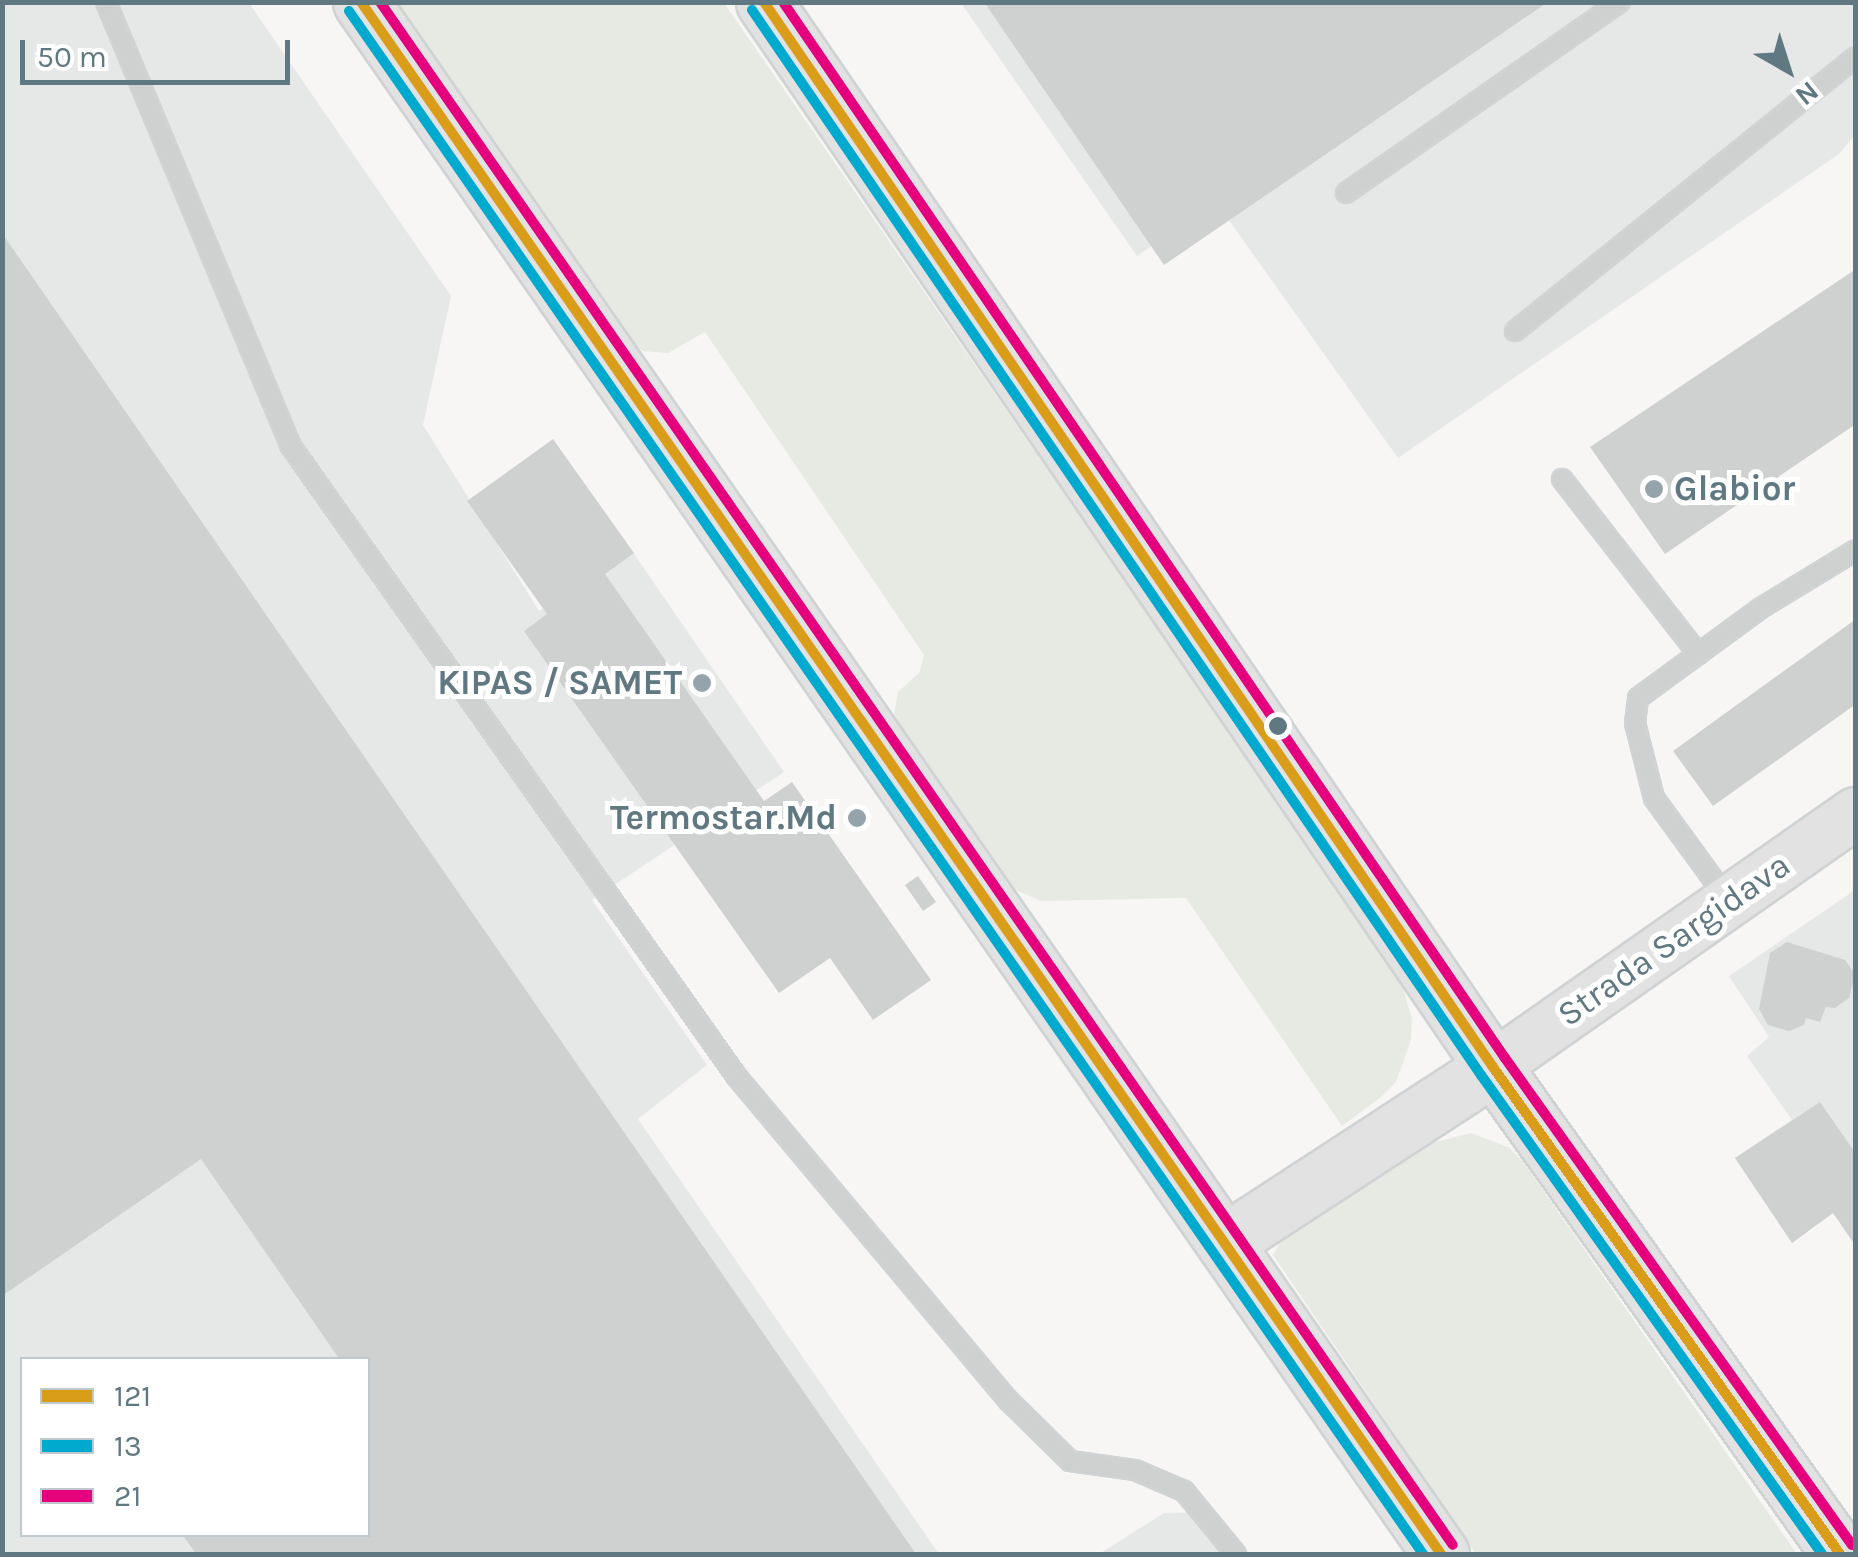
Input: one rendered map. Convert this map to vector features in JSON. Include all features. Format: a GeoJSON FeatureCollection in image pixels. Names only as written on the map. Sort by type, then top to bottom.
{"type":"FeatureCollection","features":[{"type":"Feature","properties":{"kind":"main road"},"geometry":{"type":"LineString","coordinates":[[361,2],[1441,1554]]}},
{"type":"Feature","properties":{"kind":"main road"},"geometry":{"type":"LineString","coordinates":[[764,2],[1493,1067],[1840,1554]]}},
{"type":"Feature","properties":{"kind":"main road"},"geometry":{"type":"LineString","coordinates":[[1225,1242],[1493,1067]]}},
{"type":"Feature","properties":{"kind":"street","name":"Strada Sargidava"},"geometry":{"type":"LineString","coordinates":[[1493,1067],[1856,813]]}},
{"type":"Feature","properties":{"kind":"lane"},"geometry":{"type":"LineString","coordinates":[[106,2],[290,445],[737,1077],[1008,1400],[1070,1462],[1134,1470],[1184,1491],[1236,1554]]}},
{"type":"Feature","properties":{"kind":"lane"},"geometry":{"type":"LineString","coordinates":[[1346,193],[1620,2]]}},
{"type":"Feature","properties":{"kind":"lane"},"geometry":{"type":"LineString","coordinates":[[1515,331],[1856,57]]}},
{"type":"Feature","properties":{"kind":"lane"},"geometry":{"type":"LineString","coordinates":[[1562,479],[1698,654]]}},
{"type":"Feature","properties":{"kind":"lane"},"geometry":{"type":"LineString","coordinates":[[1729,901],[1654,798],[1635,724],[1638,698],[1761,608],[1856,550]]}},
{"type":"Feature","properties":{"kind":"shaded area"},"geometry":{"type":"Polygon","coordinates":[[[3,3],[249,3],[451,296],[423,425],[539,611],[630,548],[784,772],[592,900],[707,1065],[638,1119],[939,1554],[3,1554],[3,3]]]}},
{"type":"Feature","properties":{"kind":"shaded area"},"geometry":{"type":"Polygon","coordinates":[[[396,3],[724,3],[1400,978],[1412,1019],[1411,1040],[1396,1082],[1380,1098],[1342,1126],[1186,898],[1041,901],[1005,885],[894,715],[898,692],[919,673],[924,655],[705,332],[668,353],[643,351],[633,343],[396,3]]]}},
{"type":"Feature","properties":{"kind":"shaded area"},"geometry":{"type":"Polygon","coordinates":[[[961,3],[1855,3],[1855,135],[1839,154],[1398,458],[1216,202],[1137,256],[961,3]]]}},
{"type":"Feature","properties":{"kind":"shaded area"},"geometry":{"type":"Polygon","coordinates":[[[1855,890],[1855,1246],[1833,1213],[1792,1243],[1735,1158],[1792,1120],[1747,1056],[1769,1037],[1729,976],[1855,890]]]}},
{"type":"Feature","properties":{"kind":"shaded area"},"geometry":{"type":"Polygon","coordinates":[[[1471,1133],[1508,1147],[1522,1160],[1797,1554],[1476,1554],[1273,1255],[1285,1234],[1419,1146],[1471,1133]]]}},
{"type":"Feature","properties":{"kind":"shaded area"},"geometry":{"type":"Polygon","coordinates":[[[1213,1512],[1242,1554],[1099,1554],[1164,1513],[1213,1512]]]}},
{"type":"Feature","properties":{"kind":"building"},"geometry":{"type":"Polygon","coordinates":[[[984,2],[1548,2],[1164,265],[984,2]]]}},
{"type":"Feature","properties":{"kind":"building"},"geometry":{"type":"Polygon","coordinates":[[[2,233],[916,1554],[196,1554],[184,1537],[370,1537],[370,1357],[338,1357],[201,1159],[2,1296],[2,233]]]}},
{"type":"Feature","properties":{"kind":"building"},"geometry":{"type":"Polygon","coordinates":[[[1856,269],[1856,424],[1665,554],[1590,447],[1856,269]]]}},
{"type":"Feature","properties":{"kind":"building"},"geometry":{"type":"Polygon","coordinates":[[[553,439],[634,553],[605,574],[764,801],[792,782],[931,980],[873,1020],[830,958],[779,993],[524,631],[547,614],[467,501],[553,439]]]}},
{"type":"Feature","properties":{"kind":"building"},"geometry":{"type":"Polygon","coordinates":[[[1856,619],[1856,704],[1713,806],[1673,751],[1856,619]]]}},
{"type":"Feature","properties":{"kind":"building"},"geometry":{"type":"Polygon","coordinates":[[[918,876],[936,902],[923,911],[905,885],[918,876]]]}},
{"type":"Feature","properties":{"kind":"building"},"geometry":{"type":"Polygon","coordinates":[[[1787,942],[1845,960],[1855,974],[1849,998],[1835,1008],[1826,1007],[1820,1022],[1806,1018],[1804,1025],[1789,1031],[1768,1025],[1759,1009],[1770,953],[1787,942]]]}},
{"type":"Feature","properties":{"kind":"building"},"geometry":{"type":"Polygon","coordinates":[[[1820,1102],[1856,1154],[1856,1246],[1833,1213],[1792,1243],[1735,1158],[1820,1102]]]}},
{"type":"Feature","properties":{"kind":"transit line","name":"121"},"geometry":{"type":"LineString","coordinates":[[361,2],[1441,1554]]}},
{"type":"Feature","properties":{"kind":"transit line","name":"21"},"geometry":{"type":"LineString","coordinates":[[380,2],[1453,1545]]}},
{"type":"Feature","properties":{"kind":"transit line","name":"121"},"geometry":{"type":"LineString","coordinates":[[764,2],[1493,1067],[1840,1554]]}},
{"type":"Feature","properties":{"kind":"transit line","name":"21"},"geometry":{"type":"LineString","coordinates":[[783,2],[1505,1058],[1852,1545]]}},
{"type":"Feature","properties":{"kind":"transit line","name":"13"},"geometry":{"type":"LineString","coordinates":[[752,10],[1481,1075],[1822,1554]]}},
{"type":"Feature","properties":{"kind":"transit line","name":"13"},"geometry":{"type":"LineString","coordinates":[[349,11],[1423,1554]]}},
{"type":"Feature","properties":{"kind":"place","name":"Glabior"},"geometry":{"type":"Point","coordinates":[1654,489]}},
{"type":"Feature","properties":{"kind":"place","name":"KIPAS / SAMET"},"geometry":{"type":"Point","coordinates":[702,683]}},
{"type":"Feature","properties":{"kind":"place","name":"Termostar.Md"},"geometry":{"type":"Point","coordinates":[857,818]}}]}
